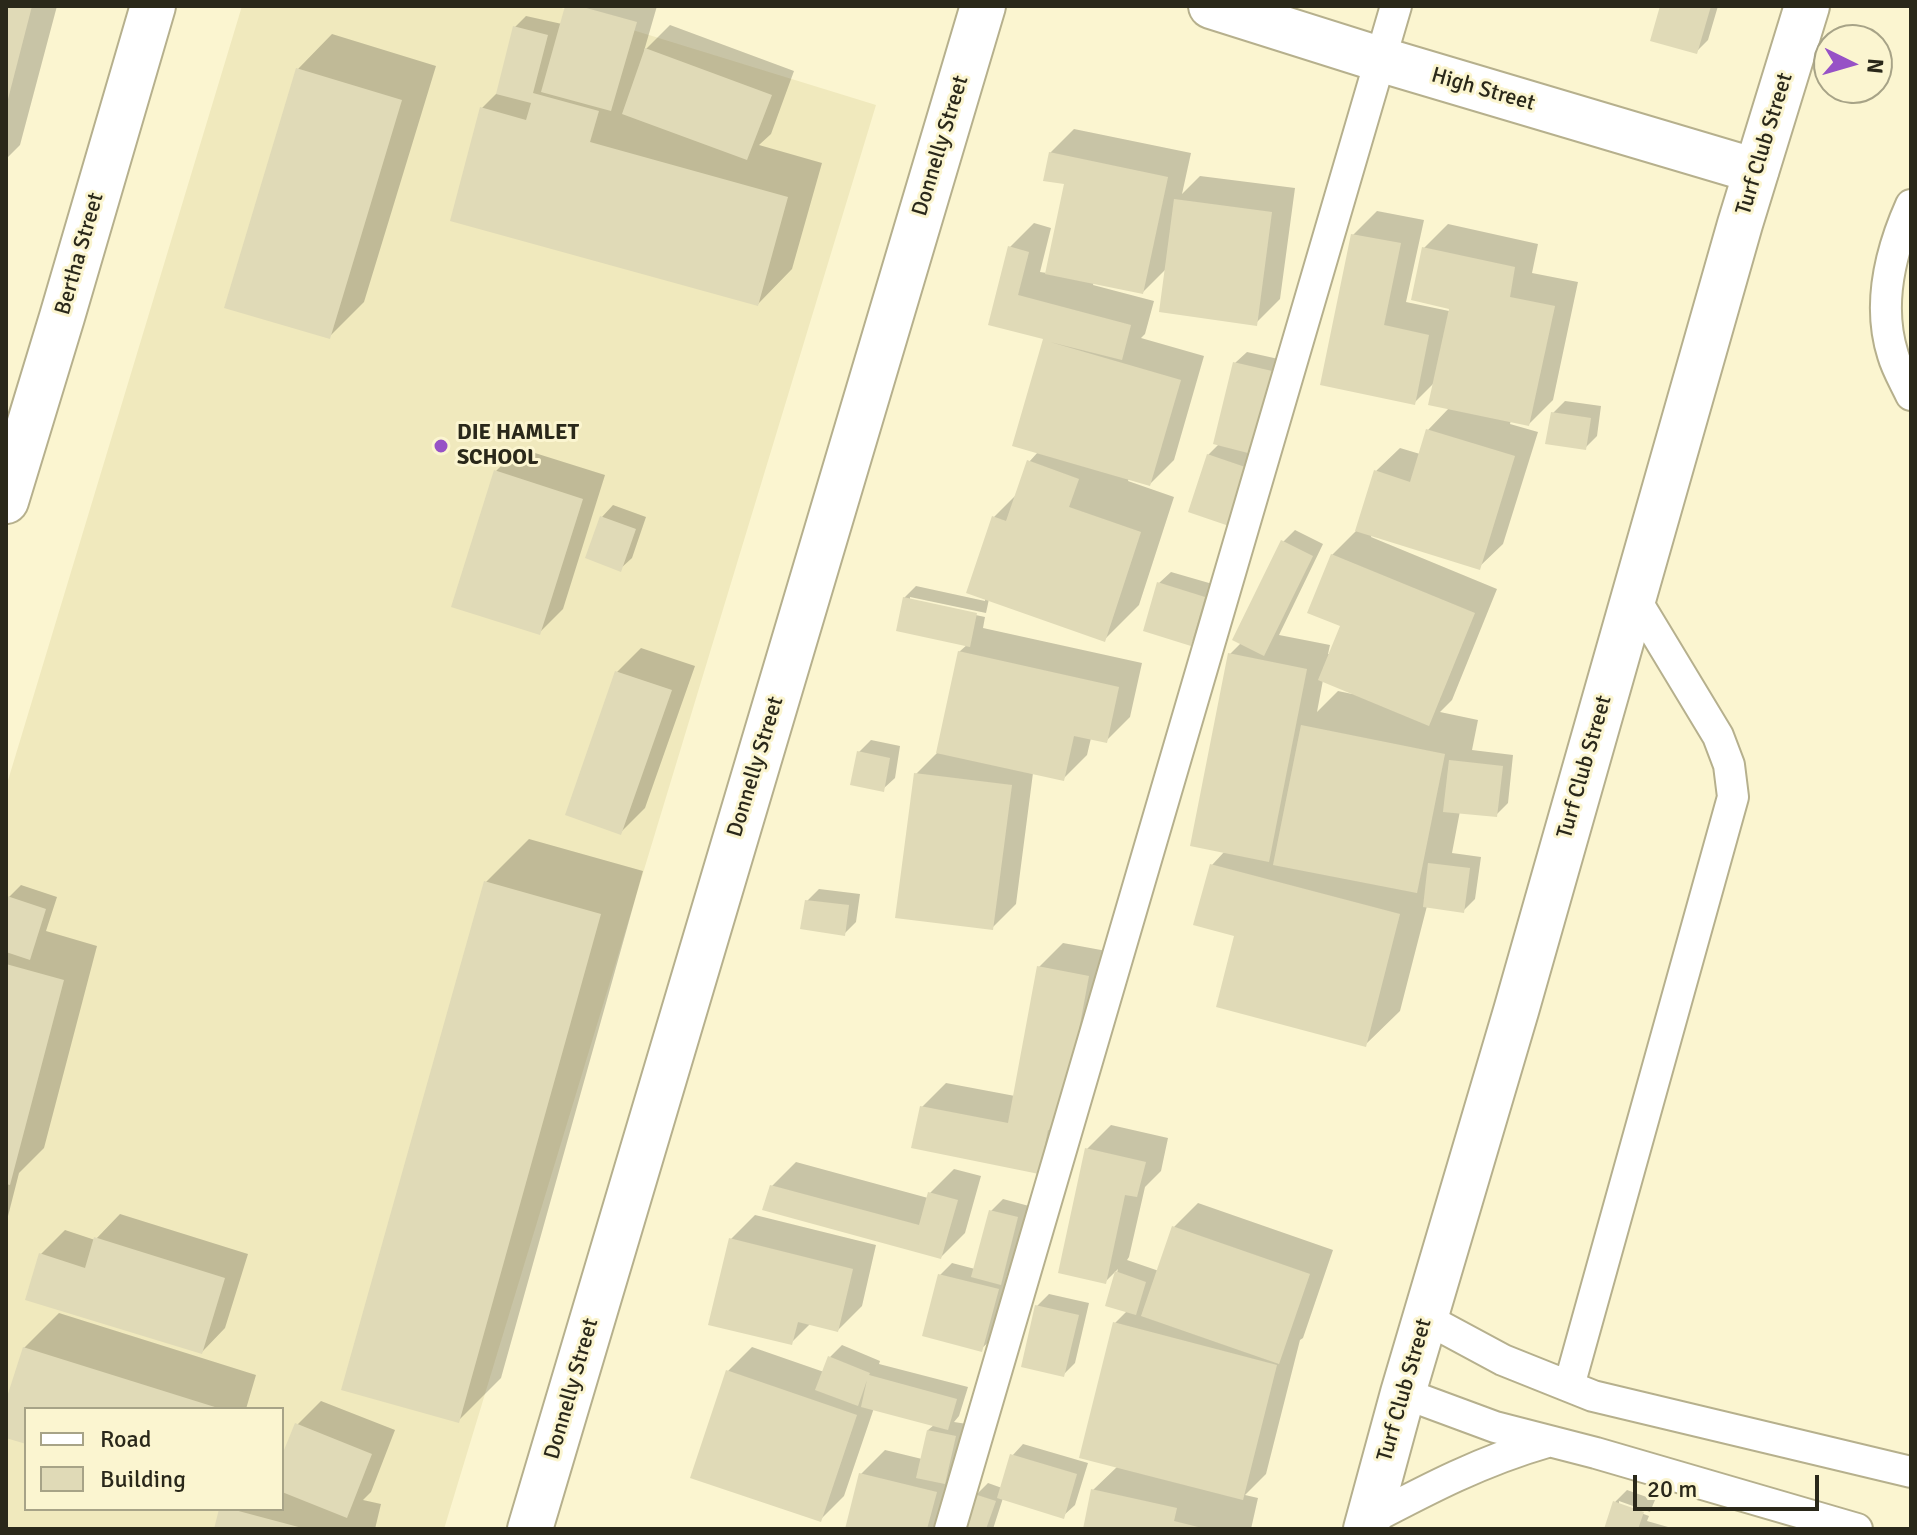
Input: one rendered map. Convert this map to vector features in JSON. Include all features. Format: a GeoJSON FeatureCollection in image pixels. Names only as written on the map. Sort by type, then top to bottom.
{"type":"FeatureCollection","features":[{"type":"Feature","properties":{"kind":"street","name":"Bertha Street"},"geometry":{"type":"LineString","coordinates":[[6,501],[153,6]]}},
{"type":"Feature","properties":{"kind":"street","name":"Donnelly Street"},"geometry":{"type":"LineString","coordinates":[[530,1529],[983,6]]}},
{"type":"Feature","properties":{"kind":"street","name":"High Street"},"geometry":{"type":"LineString","coordinates":[[1211,6],[1756,171]]}},
{"type":"Feature","properties":{"kind":"street","name":"Turf Club Street"},"geometry":{"type":"LineString","coordinates":[[1367,1525],[1756,171],[1807,6]]}},
{"type":"Feature","properties":{"kind":"lane"},"geometry":{"type":"LineString","coordinates":[[950,1529],[1396,6]]}},
{"type":"Feature","properties":{"kind":"lane"},"geometry":{"type":"LineString","coordinates":[[1911,205],[1898,234],[1886,291],[1887,330],[1894,358],[1911,395]]}},
{"type":"Feature","properties":{"kind":"lane"},"geometry":{"type":"LineString","coordinates":[[1569,1386],[1733,797],[1729,765],[1718,736],[1634,597]]}},
{"type":"Feature","properties":{"kind":"lane"},"geometry":{"type":"LineString","coordinates":[[1425,1318],[1503,1360],[1593,1396],[1911,1472]]}},
{"type":"Feature","properties":{"kind":"lane"},"geometry":{"type":"LineString","coordinates":[[1403,1393],[1495,1427],[1857,1529]]}},
{"type":"Feature","properties":{"kind":"lane"},"geometry":{"type":"LineString","coordinates":[[1367,1525],[1444,1480],[1482,1463],[1549,1441]]}},
{"type":"Feature","properties":{"kind":"shaded area","name":"DIE HAMLET SCHOOL"},"geometry":{"type":"Polygon","coordinates":[[[242,6],[555,6],[876,105],[444,1529],[6,1529],[6,787],[242,6]]]}},
{"type":"Feature","properties":{"kind":"building"},"geometry":{"type":"Polygon","coordinates":[[[6,6],[32,6],[7,103],[6,103],[6,6]]]}},
{"type":"Feature","properties":{"kind":"building"},"geometry":{"type":"Polygon","coordinates":[[[565,6],[579,6],[637,22],[611,111],[541,92],[565,6]]]}},
{"type":"Feature","properties":{"kind":"building"},"geometry":{"type":"Polygon","coordinates":[[[1660,6],[1711,6],[1697,54],[1650,41],[1660,6]]]}},
{"type":"Feature","properties":{"kind":"building"},"geometry":{"type":"Polygon","coordinates":[[[513,26],[548,35],[533,93],[599,111],[590,142],[788,197],[758,306],[450,221],[480,107],[526,120],[531,103],[496,94],[513,26]]]}},
{"type":"Feature","properties":{"kind":"building"},"geometry":{"type":"Polygon","coordinates":[[[645,48],[772,95],[747,160],[622,114],[645,48]]]}},
{"type":"Feature","properties":{"kind":"building"},"geometry":{"type":"Polygon","coordinates":[[[296,68],[402,100],[330,339],[224,308],[296,68]]]}},
{"type":"Feature","properties":{"kind":"building"},"geometry":{"type":"Polygon","coordinates":[[[1049,152],[1168,177],[1143,294],[1045,274],[1064,184],[1043,181],[1049,152]]]}},
{"type":"Feature","properties":{"kind":"building"},"geometry":{"type":"Polygon","coordinates":[[[1174,199],[1272,212],[1257,326],[1159,312],[1174,199]]]}},
{"type":"Feature","properties":{"kind":"building"},"geometry":{"type":"Polygon","coordinates":[[[1351,234],[1401,243],[1384,325],[1429,335],[1415,405],[1320,385],[1351,234]]]}},
{"type":"Feature","properties":{"kind":"building"},"geometry":{"type":"Polygon","coordinates":[[[1008,246],[1029,252],[1018,295],[1131,325],[1122,360],[1050,342],[1181,380],[1150,486],[1012,446],[1043,339],[988,325],[1008,246]]]}},
{"type":"Feature","properties":{"kind":"building"},"geometry":{"type":"Polygon","coordinates":[[[1422,247],[1515,267],[1510,297],[1555,306],[1529,426],[1428,405],[1449,309],[1411,300],[1422,247]]]}},
{"type":"Feature","properties":{"kind":"building"},"geometry":{"type":"Polygon","coordinates":[[[1233,362],[1272,371],[1252,454],[1213,444],[1233,362]]]}},
{"type":"Feature","properties":{"kind":"building"},"geometry":{"type":"Polygon","coordinates":[[[1551,412],[1591,418],[1586,450],[1545,444],[1551,412]]]}},
{"type":"Feature","properties":{"kind":"building"},"geometry":{"type":"Polygon","coordinates":[[[1426,429],[1515,456],[1480,570],[1355,531],[1374,470],[1410,482],[1426,429]]]}},
{"type":"Feature","properties":{"kind":"building"},"geometry":{"type":"Polygon","coordinates":[[[1207,454],[1248,468],[1229,526],[1188,512],[1207,454]]]}},
{"type":"Feature","properties":{"kind":"building"},"geometry":{"type":"Polygon","coordinates":[[[1027,460],[1079,479],[1069,507],[1141,532],[1105,642],[966,593],[992,516],[1006,521],[1027,460]]]}},
{"type":"Feature","properties":{"kind":"building"},"geometry":{"type":"Polygon","coordinates":[[[494,470],[583,499],[540,635],[451,607],[494,470]]]}},
{"type":"Feature","properties":{"kind":"building"},"geometry":{"type":"Polygon","coordinates":[[[600,516],[636,529],[621,572],[585,558],[600,516]]]}},
{"type":"Feature","properties":{"kind":"building"},"geometry":{"type":"Polygon","coordinates":[[[1281,540],[1313,556],[1264,656],[1232,640],[1281,540]]]}},
{"type":"Feature","properties":{"kind":"building"},"geometry":{"type":"Polygon","coordinates":[[[1331,554],[1475,613],[1429,726],[1318,680],[1340,626],[1307,613],[1331,554]]]}},
{"type":"Feature","properties":{"kind":"building"},"geometry":{"type":"Polygon","coordinates":[[[1157,582],[1205,597],[1191,646],[1143,631],[1157,582]]]}},
{"type":"Feature","properties":{"kind":"building"},"geometry":{"type":"Polygon","coordinates":[[[903,597],[977,613],[970,647],[896,631],[903,597]]]}},
{"type":"Feature","properties":{"kind":"building"},"geometry":{"type":"Polygon","coordinates":[[[958,651],[1119,687],[1107,743],[1074,736],[1064,781],[936,753],[958,651]]]}},
{"type":"Feature","properties":{"kind":"building"},"geometry":{"type":"Polygon","coordinates":[[[1228,653],[1307,669],[1269,862],[1190,846],[1228,653]]]}},
{"type":"Feature","properties":{"kind":"building"},"geometry":{"type":"Polygon","coordinates":[[[615,671],[672,690],[621,835],[565,815],[615,671]]]}},
{"type":"Feature","properties":{"kind":"building"},"geometry":{"type":"Polygon","coordinates":[[[1301,725],[1445,754],[1417,893],[1273,865],[1301,725]]]}},
{"type":"Feature","properties":{"kind":"building"},"geometry":{"type":"Polygon","coordinates":[[[857,751],[890,758],[884,792],[850,785],[857,751]]]}},
{"type":"Feature","properties":{"kind":"building"},"geometry":{"type":"Polygon","coordinates":[[[1449,760],[1503,766],[1497,817],[1443,812],[1449,760]]]}},
{"type":"Feature","properties":{"kind":"building"},"geometry":{"type":"Polygon","coordinates":[[[914,773],[1012,785],[993,930],[895,918],[914,773]]]}},
{"type":"Feature","properties":{"kind":"building"},"geometry":{"type":"Polygon","coordinates":[[[1428,863],[1470,868],[1464,913],[1423,907],[1428,863]]]}},
{"type":"Feature","properties":{"kind":"building"},"geometry":{"type":"Polygon","coordinates":[[[1210,864],[1400,914],[1366,1047],[1216,1007],[1234,936],[1193,925],[1210,864]]]}},
{"type":"Feature","properties":{"kind":"building"},"geometry":{"type":"Polygon","coordinates":[[[484,881],[601,914],[459,1423],[341,1390],[484,881]]]}},
{"type":"Feature","properties":{"kind":"building"},"geometry":{"type":"Polygon","coordinates":[[[7,896],[46,909],[30,960],[6,952],[7,896]]]}},
{"type":"Feature","properties":{"kind":"building"},"geometry":{"type":"Polygon","coordinates":[[[805,900],[849,905],[845,936],[800,929],[805,900]]]}},
{"type":"Feature","properties":{"kind":"building"},"geometry":{"type":"Polygon","coordinates":[[[6,964],[64,980],[10,1185],[6,1184],[6,964]]]}},
{"type":"Feature","properties":{"kind":"building"},"geometry":{"type":"Polygon","coordinates":[[[1037,966],[1089,976],[1060,1132],[1048,1130],[1039,1174],[911,1148],[920,1106],[1008,1123],[1037,966]]]}},
{"type":"Feature","properties":{"kind":"building"},"geometry":{"type":"Polygon","coordinates":[[[1085,1148],[1146,1162],[1137,1197],[1125,1195],[1106,1284],[1058,1273],[1085,1148]]]}},
{"type":"Feature","properties":{"kind":"building"},"geometry":{"type":"Polygon","coordinates":[[[770,1185],[919,1225],[928,1192],[958,1200],[941,1259],[762,1210],[770,1185]]]}},
{"type":"Feature","properties":{"kind":"building"},"geometry":{"type":"Polygon","coordinates":[[[989,1210],[1018,1217],[1001,1285],[971,1277],[989,1210]]]}},
{"type":"Feature","properties":{"kind":"building"},"geometry":{"type":"Polygon","coordinates":[[[1172,1226],[1310,1274],[1279,1364],[1141,1316],[1172,1226]]]}},
{"type":"Feature","properties":{"kind":"building"},"geometry":{"type":"Polygon","coordinates":[[[94,1237],[225,1278],[202,1354],[25,1300],[39,1253],[85,1268],[94,1237]]]}},
{"type":"Feature","properties":{"kind":"building"},"geometry":{"type":"Polygon","coordinates":[[[729,1238],[853,1269],[838,1332],[798,1322],[792,1345],[708,1325],[729,1238]]]}},
{"type":"Feature","properties":{"kind":"building"},"geometry":{"type":"Polygon","coordinates":[[[1115,1271],[1146,1282],[1136,1315],[1105,1306],[1115,1271]]]}},
{"type":"Feature","properties":{"kind":"building"},"geometry":{"type":"Polygon","coordinates":[[[938,1274],[999,1289],[982,1352],[922,1336],[938,1274]]]}},
{"type":"Feature","properties":{"kind":"building"},"geometry":{"type":"Polygon","coordinates":[[[1035,1305],[1079,1315],[1064,1377],[1021,1367],[1035,1305]]]}},
{"type":"Feature","properties":{"kind":"building"},"geometry":{"type":"Polygon","coordinates":[[[1113,1322],[1277,1365],[1243,1500],[1079,1458],[1113,1322]]]}},
{"type":"Feature","properties":{"kind":"building"},"geometry":{"type":"Polygon","coordinates":[[[23,1347],[215,1407],[24,1407],[24,1443],[6,1438],[6,1400],[23,1347]]]}},
{"type":"Feature","properties":{"kind":"building"},"geometry":{"type":"Polygon","coordinates":[[[828,1356],[869,1375],[957,1399],[948,1430],[861,1407],[867,1380],[858,1406],[815,1390],[828,1356]]]}},
{"type":"Feature","properties":{"kind":"building"},"geometry":{"type":"Polygon","coordinates":[[[726,1370],[857,1415],[821,1522],[690,1478],[726,1370]]]}},
{"type":"Feature","properties":{"kind":"building"},"geometry":{"type":"Polygon","coordinates":[[[295,1423],[372,1454],[347,1518],[284,1493],[284,1450],[295,1423]]]}},
{"type":"Feature","properties":{"kind":"building"},"geometry":{"type":"Polygon","coordinates":[[[927,1430],[956,1436],[945,1484],[916,1478],[927,1430]]]}},
{"type":"Feature","properties":{"kind":"building"},"geometry":{"type":"Polygon","coordinates":[[[1010,1454],[1077,1474],[1064,1519],[997,1498],[1010,1454]]]}},
{"type":"Feature","properties":{"kind":"building"},"geometry":{"type":"Polygon","coordinates":[[[859,1473],[937,1492],[927,1529],[845,1529],[859,1473]]]}},
{"type":"Feature","properties":{"kind":"building"},"geometry":{"type":"Polygon","coordinates":[[[1091,1489],[1177,1508],[1174,1521],[1206,1529],[1083,1529],[1091,1489]]]}},
{"type":"Feature","properties":{"kind":"building"},"geometry":{"type":"Polygon","coordinates":[[[974,1494],[996,1501],[986,1529],[963,1529],[974,1494]]]}},
{"type":"Feature","properties":{"kind":"building"},"geometry":{"type":"Polygon","coordinates":[[[1613,1501],[1644,1512],[1638,1529],[1604,1529],[1613,1501]]]}},
{"type":"Feature","properties":{"kind":"building"},"geometry":{"type":"Polygon","coordinates":[[[218,1511],[238,1511],[306,1529],[214,1529],[218,1511]]]}},
{"type":"Feature","properties":{"kind":"place","name":"DIE HAMLET SCHOOL"},"geometry":{"type":"Point","coordinates":[441,446]}}]}
